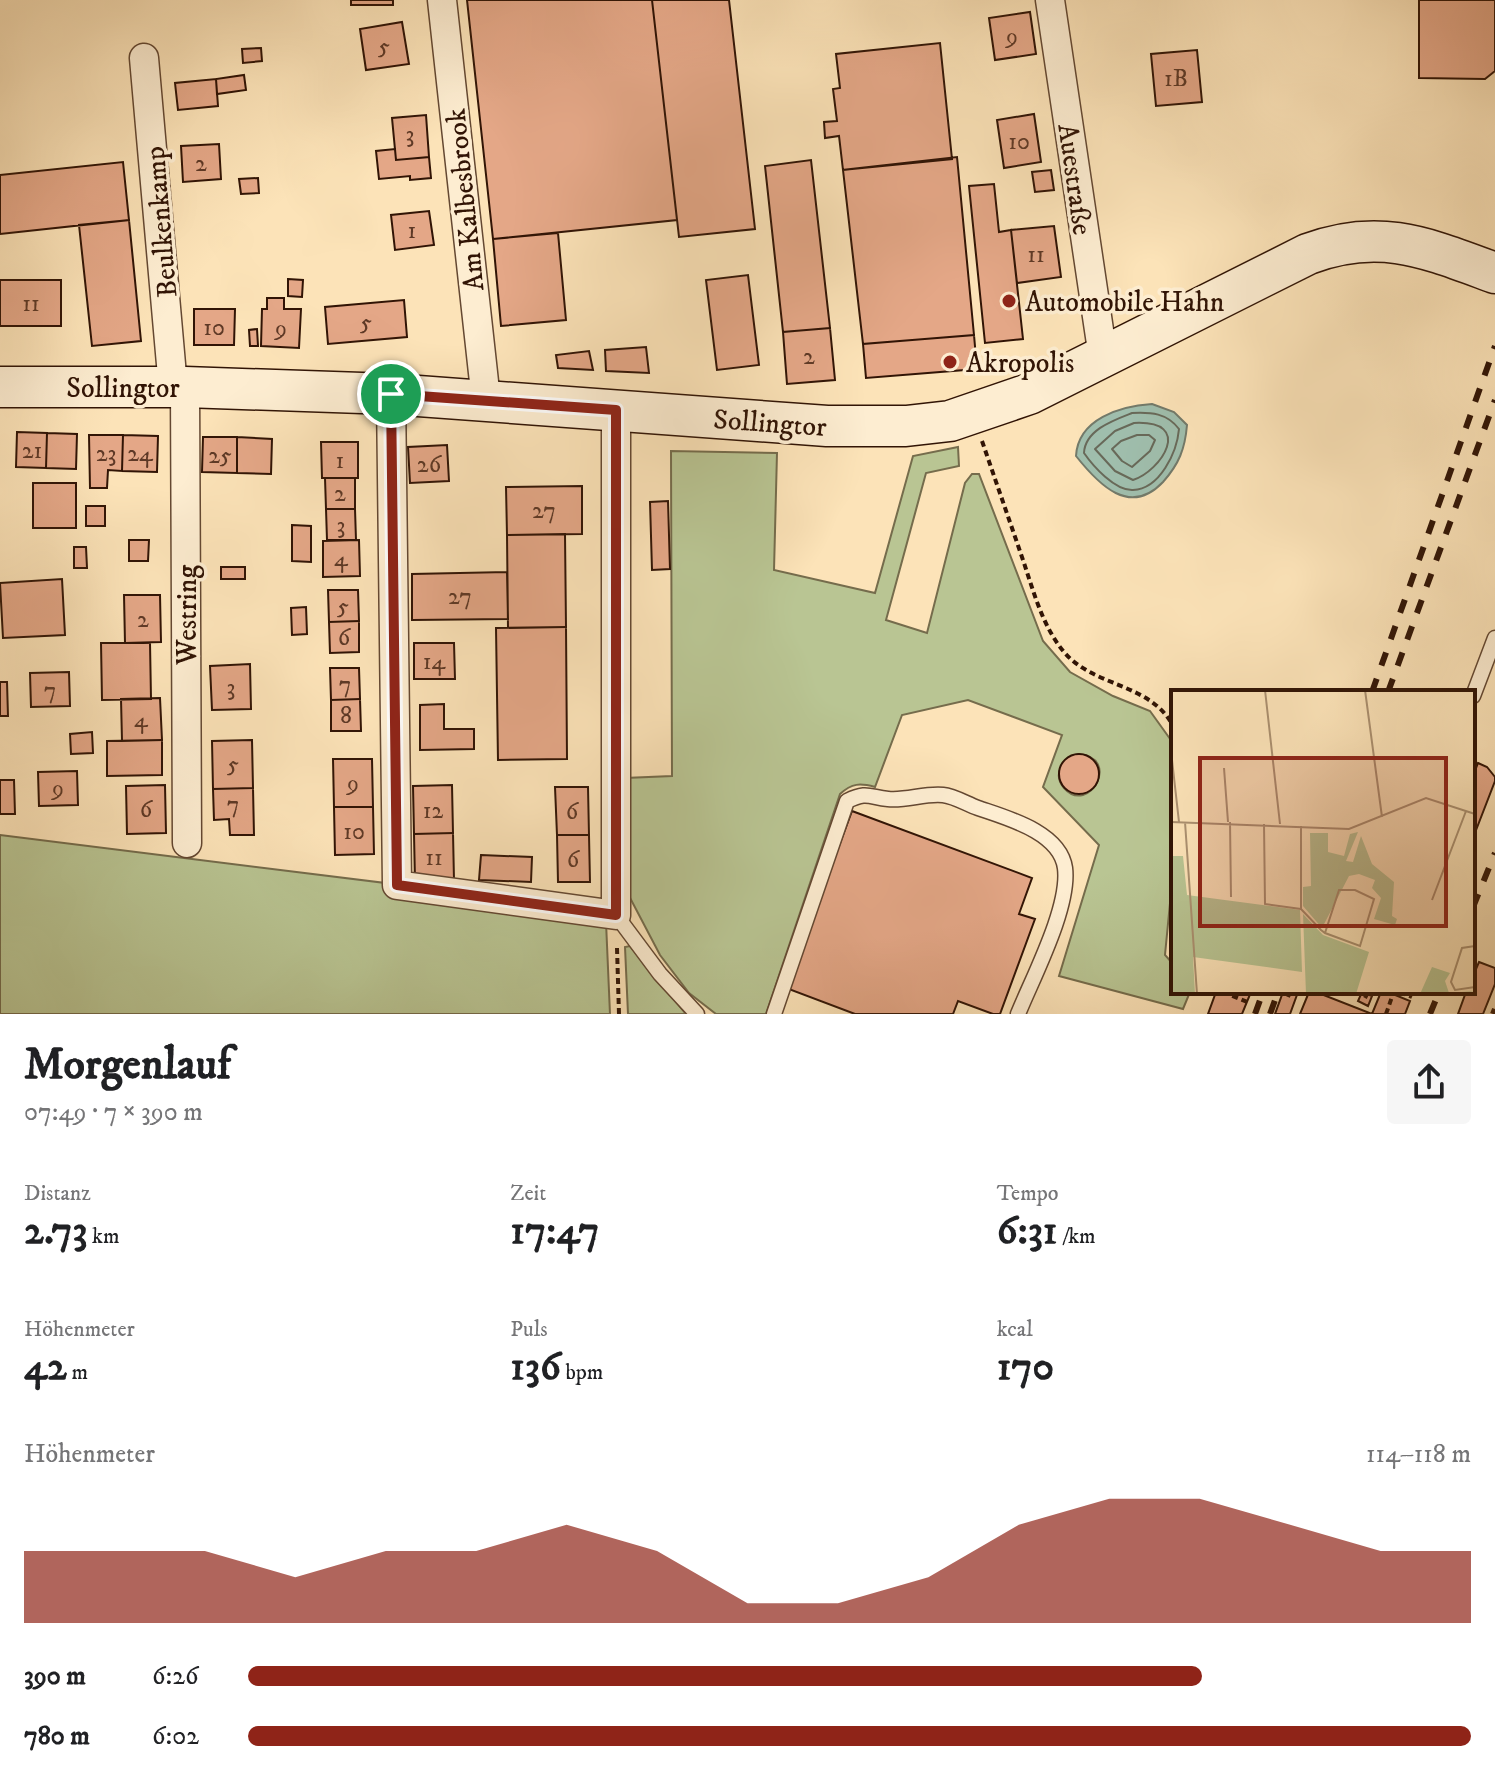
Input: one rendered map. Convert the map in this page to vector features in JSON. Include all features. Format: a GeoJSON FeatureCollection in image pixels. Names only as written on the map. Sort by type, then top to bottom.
{"type":"FeatureCollection","features":[{"type":"Feature","properties":{"kind":"main road","name":"Sollingtor"},"geometry":{"type":"LineString","coordinates":[[0,387],[179,387],[391,394],[827,426],[906,426],[950,421],[1029,394],[1308,254],[1340,244],[1374,240],[1417,245],[1495,273]]}},
{"type":"Feature","properties":{"kind":"street","name":"Am Kalbesbrook"},"geometry":{"type":"LineString","coordinates":[[442,0],[486,400]]}},
{"type":"Feature","properties":{"kind":"street","name":"Auestraße"},"geometry":{"type":"LineString","coordinates":[[1050,0],[1103,357]]}},
{"type":"Feature","properties":{"kind":"street","name":"Beulkenkamp"},"geometry":{"type":"LineString","coordinates":[[144,58],[179,387]]}},
{"type":"Feature","properties":{"kind":"street","name":"Westring"},"geometry":{"type":"LineString","coordinates":[[179,387],[187,843]]}},
{"type":"Feature","properties":{"kind":"street"},"geometry":{"type":"LineString","coordinates":[[391,394],[397,885],[616,915],[616,410]]}},
{"type":"Feature","properties":{"kind":"lane"},"geometry":{"type":"LineString","coordinates":[[1475,691],[1495,638]]}},
{"type":"Feature","properties":{"kind":"lane"},"geometry":{"type":"LineString","coordinates":[[774,1014],[847,801],[859,795],[873,794],[887,799],[944,795],[1020,823],[1059,851],[1065,866],[1062,905],[1018,1014]]}},
{"type":"Feature","properties":{"kind":"lane"},"geometry":{"type":"LineString","coordinates":[[616,915],[660,974],[697,1014]]}},
{"type":"Feature","properties":{"kind":"path"},"geometry":{"type":"LineString","coordinates":[[979,432],[1051,633],[1065,654],[1090,673],[1156,704],[1171,723]]}},
{"type":"Feature","properties":{"kind":"path"},"geometry":{"type":"LineString","coordinates":[[616,915],[619,1014]]}},
{"type":"Feature","properties":{"kind":"path"},"geometry":{"type":"LineString","coordinates":[[1232,994],[1250,1003]]}},
{"type":"Feature","properties":{"kind":"path"},"geometry":{"type":"LineString","coordinates":[[1386,1014],[1393,994]]}},
{"type":"Feature","properties":{"kind":"path"},"geometry":{"type":"LineString","coordinates":[[1405,994],[1412,997]]}},
{"type":"Feature","properties":{"kind":"green space"},"geometry":{"type":"Polygon","coordinates":[[[958,447],[959,466],[926,473],[886,620],[927,633],[965,483],[972,474],[979,474],[1043,641],[1070,672],[1113,696],[1150,711],[1171,740],[1171,893],[1165,955],[1171,962],[1171,994],[1189,994],[1183,1009],[1059,976],[1099,845],[1043,787],[1062,735],[968,700],[902,715],[875,787],[856,785],[840,794],[766,1014],[716,1014],[689,993],[660,955],[628,894],[625,778],[672,776],[671,451],[777,453],[774,570],[875,593],[913,456],[958,447]],[[1078,754],[1061,767],[1061,783],[1074,795],[1083,795],[1097,783],[1098,765],[1091,757],[1078,754]]]}},
{"type":"Feature","properties":{"kind":"green space"},"geometry":{"type":"Polygon","coordinates":[[[0,835],[385,883],[386,893],[606,922],[610,1014],[0,1014],[0,835]]]}},
{"type":"Feature","properties":{"kind":"green space"},"geometry":{"type":"Polygon","coordinates":[[[630,946],[686,1014],[628,1014],[625,947],[630,946]]]}},
{"type":"Feature","properties":{"kind":"water"},"geometry":{"type":"Polygon","coordinates":[[[1152,404],[1174,412],[1187,425],[1183,449],[1163,482],[1139,497],[1127,497],[1105,486],[1085,467],[1076,456],[1079,443],[1092,424],[1103,417],[1127,408],[1152,404]]]}},
{"type":"Feature","properties":{"kind":"building"},"geometry":{"type":"Polygon","coordinates":[[[351,0],[393,0],[393,5],[351,5],[351,0]]]}},
{"type":"Feature","properties":{"kind":"building"},"geometry":{"type":"Polygon","coordinates":[[[467,0],[652,0],[677,220],[493,239],[467,0]]]}},
{"type":"Feature","properties":{"kind":"building"},"geometry":{"type":"Polygon","coordinates":[[[652,0],[729,0],[755,229],[679,237],[652,0]]]}},
{"type":"Feature","properties":{"kind":"building"},"geometry":{"type":"Polygon","coordinates":[[[1419,0],[1495,0],[1495,71],[1485,79],[1419,78],[1419,0]]]}},
{"type":"Feature","properties":{"kind":"building"},"geometry":{"type":"Polygon","coordinates":[[[1030,12],[1036,54],[995,60],[989,18],[1030,12]]]}},
{"type":"Feature","properties":{"kind":"building"},"geometry":{"type":"Polygon","coordinates":[[[402,22],[409,64],[366,70],[360,29],[402,22]]]}},
{"type":"Feature","properties":{"kind":"building"},"geometry":{"type":"Polygon","coordinates":[[[940,43],[952,159],[843,170],[839,136],[825,138],[824,122],[837,121],[833,89],[840,88],[836,54],[940,43]]]}},
{"type":"Feature","properties":{"kind":"building"},"geometry":{"type":"Polygon","coordinates":[[[261,48],[262,61],[243,63],[242,49],[261,48]]]}},
{"type":"Feature","properties":{"kind":"building"},"geometry":{"type":"Polygon","coordinates":[[[1197,50],[1202,102],[1156,106],[1151,54],[1197,50]]]}},
{"type":"Feature","properties":{"kind":"building"},"geometry":{"type":"Polygon","coordinates":[[[244,75],[246,90],[217,94],[216,79],[244,75]]]}},
{"type":"Feature","properties":{"kind":"building"},"geometry":{"type":"Polygon","coordinates":[[[216,79],[218,106],[178,110],[175,83],[216,79]]]}},
{"type":"Feature","properties":{"kind":"building"},"geometry":{"type":"Polygon","coordinates":[[[1034,114],[1041,162],[1004,168],[997,120],[1034,114]]]}},
{"type":"Feature","properties":{"kind":"building"},"geometry":{"type":"Polygon","coordinates":[[[426,115],[429,157],[396,160],[392,118],[426,115]]]}},
{"type":"Feature","properties":{"kind":"building"},"geometry":{"type":"Polygon","coordinates":[[[219,144],[221,179],[183,182],[181,146],[219,144]]]}},
{"type":"Feature","properties":{"kind":"building"},"geometry":{"type":"Polygon","coordinates":[[[395,149],[396,160],[429,157],[431,178],[410,180],[410,176],[379,179],[376,151],[395,149]]]}},
{"type":"Feature","properties":{"kind":"building"},"geometry":{"type":"Polygon","coordinates":[[[957,157],[974,335],[863,344],[843,170],[957,157]]]}},
{"type":"Feature","properties":{"kind":"building"},"geometry":{"type":"Polygon","coordinates":[[[811,160],[830,328],[783,332],[765,166],[811,160]]]}},
{"type":"Feature","properties":{"kind":"building"},"geometry":{"type":"Polygon","coordinates":[[[123,162],[129,220],[0,234],[0,175],[123,162]]]}},
{"type":"Feature","properties":{"kind":"building"},"geometry":{"type":"Polygon","coordinates":[[[1051,170],[1054,190],[1035,192],[1032,172],[1051,170]]]}},
{"type":"Feature","properties":{"kind":"building"},"geometry":{"type":"Polygon","coordinates":[[[258,178],[259,193],[241,194],[239,179],[258,178]]]}},
{"type":"Feature","properties":{"kind":"building"},"geometry":{"type":"Polygon","coordinates":[[[994,184],[999,232],[1011,230],[1023,339],[985,343],[969,186],[994,184]]]}},
{"type":"Feature","properties":{"kind":"building"},"geometry":{"type":"Polygon","coordinates":[[[429,211],[434,245],[395,250],[391,215],[429,211]]]}},
{"type":"Feature","properties":{"kind":"building"},"geometry":{"type":"Polygon","coordinates":[[[129,220],[141,341],[92,346],[79,225],[129,220]]]}},
{"type":"Feature","properties":{"kind":"building"},"geometry":{"type":"Polygon","coordinates":[[[1054,226],[1061,277],[1017,283],[1011,230],[1054,226]]]}},
{"type":"Feature","properties":{"kind":"building"},"geometry":{"type":"Polygon","coordinates":[[[558,233],[566,320],[501,326],[493,239],[558,233]]]}},
{"type":"Feature","properties":{"kind":"building"},"geometry":{"type":"Polygon","coordinates":[[[748,275],[759,365],[717,370],[706,280],[748,275]]]}},
{"type":"Feature","properties":{"kind":"building"},"geometry":{"type":"Polygon","coordinates":[[[288,279],[303,280],[302,297],[288,296],[288,279]]]}},
{"type":"Feature","properties":{"kind":"building"},"geometry":{"type":"Polygon","coordinates":[[[0,280],[61,280],[61,326],[0,326],[0,280]]]}},
{"type":"Feature","properties":{"kind":"building"},"geometry":{"type":"Polygon","coordinates":[[[267,298],[284,298],[284,309],[301,309],[299,348],[261,346],[262,309],[267,309],[267,298]]]}},
{"type":"Feature","properties":{"kind":"building"},"geometry":{"type":"Polygon","coordinates":[[[404,300],[407,337],[328,344],[325,307],[404,300]]]}},
{"type":"Feature","properties":{"kind":"building"},"geometry":{"type":"Polygon","coordinates":[[[194,309],[235,309],[234,345],[194,345],[194,309]]]}},
{"type":"Feature","properties":{"kind":"building"},"geometry":{"type":"Polygon","coordinates":[[[830,328],[835,380],[787,384],[783,332],[830,328]]]}},
{"type":"Feature","properties":{"kind":"building"},"geometry":{"type":"Polygon","coordinates":[[[257,329],[258,346],[250,346],[249,330],[257,329]]]}},
{"type":"Feature","properties":{"kind":"building"},"geometry":{"type":"Polygon","coordinates":[[[974,335],[977,369],[866,378],[863,344],[974,335]]]}},
{"type":"Feature","properties":{"kind":"building"},"geometry":{"type":"Polygon","coordinates":[[[646,347],[649,373],[606,371],[605,350],[646,347]]]}},
{"type":"Feature","properties":{"kind":"building"},"geometry":{"type":"Polygon","coordinates":[[[589,351],[593,370],[558,368],[556,355],[589,351]]]}},
{"type":"Feature","properties":{"kind":"building"},"geometry":{"type":"Polygon","coordinates":[[[17,432],[47,433],[46,468],[16,467],[17,432]]]}},
{"type":"Feature","properties":{"kind":"building"},"geometry":{"type":"Polygon","coordinates":[[[47,433],[77,434],[76,469],[46,468],[47,433]]]}},
{"type":"Feature","properties":{"kind":"building"},"geometry":{"type":"Polygon","coordinates":[[[89,435],[123,435],[122,471],[108,470],[107,488],[90,488],[89,435]]]}},
{"type":"Feature","properties":{"kind":"building"},"geometry":{"type":"Polygon","coordinates":[[[123,435],[158,436],[157,472],[122,471],[123,435]]]}},
{"type":"Feature","properties":{"kind":"building"},"geometry":{"type":"Polygon","coordinates":[[[203,437],[237,437],[237,473],[202,472],[203,437]]]}},
{"type":"Feature","properties":{"kind":"building"},"geometry":{"type":"Polygon","coordinates":[[[237,437],[272,439],[271,474],[237,473],[237,437]]]}},
{"type":"Feature","properties":{"kind":"building"},"geometry":{"type":"Polygon","coordinates":[[[321,442],[358,442],[358,478],[322,478],[321,442]]]}},
{"type":"Feature","properties":{"kind":"building"},"geometry":{"type":"Polygon","coordinates":[[[447,445],[449,481],[410,483],[408,447],[447,445]]]}},
{"type":"Feature","properties":{"kind":"building"},"geometry":{"type":"Polygon","coordinates":[[[325,478],[355,478],[355,509],[326,509],[325,478]]]}},
{"type":"Feature","properties":{"kind":"building"},"geometry":{"type":"Polygon","coordinates":[[[33,483],[76,483],[76,528],[33,528],[33,483]]]}},
{"type":"Feature","properties":{"kind":"building"},"geometry":{"type":"Polygon","coordinates":[[[582,486],[582,534],[507,535],[506,487],[582,486]]]}},
{"type":"Feature","properties":{"kind":"building"},"geometry":{"type":"Polygon","coordinates":[[[668,501],[670,569],[652,570],[650,502],[668,501]]]}},
{"type":"Feature","properties":{"kind":"building"},"geometry":{"type":"Polygon","coordinates":[[[86,506],[105,506],[105,526],[86,526],[86,506]]]}},
{"type":"Feature","properties":{"kind":"building"},"geometry":{"type":"Polygon","coordinates":[[[326,509],[355,509],[356,540],[327,540],[326,509]]]}},
{"type":"Feature","properties":{"kind":"building"},"geometry":{"type":"Polygon","coordinates":[[[292,525],[311,526],[311,562],[292,561],[292,525]]]}},
{"type":"Feature","properties":{"kind":"building"},"geometry":{"type":"Polygon","coordinates":[[[565,534],[566,627],[508,628],[507,535],[565,534]]]}},
{"type":"Feature","properties":{"kind":"building"},"geometry":{"type":"Polygon","coordinates":[[[129,540],[149,540],[148,561],[129,561],[129,540]]]}},
{"type":"Feature","properties":{"kind":"building"},"geometry":{"type":"Polygon","coordinates":[[[359,540],[360,576],[323,577],[323,541],[359,540]]]}},
{"type":"Feature","properties":{"kind":"building"},"geometry":{"type":"Polygon","coordinates":[[[74,547],[86,547],[87,568],[74,568],[74,547]]]}},
{"type":"Feature","properties":{"kind":"building"},"geometry":{"type":"Polygon","coordinates":[[[221,567],[245,567],[245,579],[221,579],[221,567]]]}},
{"type":"Feature","properties":{"kind":"building"},"geometry":{"type":"Polygon","coordinates":[[[507,572],[508,619],[412,620],[412,574],[507,572]]]}},
{"type":"Feature","properties":{"kind":"building"},"geometry":{"type":"Polygon","coordinates":[[[62,579],[65,635],[3,638],[0,583],[62,579]]]}},
{"type":"Feature","properties":{"kind":"building"},"geometry":{"type":"Polygon","coordinates":[[[328,590],[358,590],[359,621],[329,622],[328,590]]]}},
{"type":"Feature","properties":{"kind":"building"},"geometry":{"type":"Polygon","coordinates":[[[124,595],[160,595],[161,642],[125,643],[124,595]]]}},
{"type":"Feature","properties":{"kind":"building"},"geometry":{"type":"Polygon","coordinates":[[[306,607],[307,634],[292,635],[291,608],[306,607]]]}},
{"type":"Feature","properties":{"kind":"building"},"geometry":{"type":"Polygon","coordinates":[[[359,621],[359,652],[330,653],[329,622],[359,621]]]}},
{"type":"Feature","properties":{"kind":"building"},"geometry":{"type":"Polygon","coordinates":[[[566,627],[567,759],[498,760],[496,628],[566,627]]]}},
{"type":"Feature","properties":{"kind":"building"},"geometry":{"type":"Polygon","coordinates":[[[101,643],[150,643],[151,699],[102,700],[101,643]]]}},
{"type":"Feature","properties":{"kind":"building"},"geometry":{"type":"Polygon","coordinates":[[[414,643],[454,643],[455,679],[414,679],[414,643]]]}},
{"type":"Feature","properties":{"kind":"building"},"geometry":{"type":"Polygon","coordinates":[[[250,664],[251,709],[212,710],[210,666],[250,664]]]}},
{"type":"Feature","properties":{"kind":"building"},"geometry":{"type":"Polygon","coordinates":[[[330,668],[359,668],[360,699],[331,700],[330,668]]]}},
{"type":"Feature","properties":{"kind":"building"},"geometry":{"type":"Polygon","coordinates":[[[69,672],[70,706],[31,707],[30,673],[69,672]]]}},
{"type":"Feature","properties":{"kind":"building"},"geometry":{"type":"Polygon","coordinates":[[[0,682],[7,682],[8,716],[0,716],[0,682]]]}},
{"type":"Feature","properties":{"kind":"building"},"geometry":{"type":"Polygon","coordinates":[[[160,698],[162,740],[122,741],[121,699],[160,698]]]}},
{"type":"Feature","properties":{"kind":"building"},"geometry":{"type":"Polygon","coordinates":[[[360,699],[361,731],[331,731],[331,700],[360,699]]]}},
{"type":"Feature","properties":{"kind":"building"},"geometry":{"type":"Polygon","coordinates":[[[444,704],[444,729],[474,729],[474,749],[420,750],[420,705],[444,704]]]}},
{"type":"Feature","properties":{"kind":"building"},"geometry":{"type":"Polygon","coordinates":[[[92,732],[93,753],[71,754],[70,734],[92,732]]]}},
{"type":"Feature","properties":{"kind":"building"},"geometry":{"type":"Polygon","coordinates":[[[162,740],[162,775],[107,776],[107,741],[162,740]]]}},
{"type":"Feature","properties":{"kind":"building"},"geometry":{"type":"Polygon","coordinates":[[[252,740],[253,788],[213,789],[212,741],[252,740]]]}},
{"type":"Feature","properties":{"kind":"building"},"geometry":{"type":"Polygon","coordinates":[[[1079,754],[1093,760],[1099,774],[1093,788],[1079,794],[1065,788],[1059,774],[1065,760],[1079,754]]]}},
{"type":"Feature","properties":{"kind":"building"},"geometry":{"type":"Polygon","coordinates":[[[333,759],[372,759],[373,807],[334,807],[333,759]]]}},
{"type":"Feature","properties":{"kind":"building"},"geometry":{"type":"Polygon","coordinates":[[[1478,763],[1487,767],[1495,781],[1475,833],[1475,771],[1478,763]]]}},
{"type":"Feature","properties":{"kind":"building"},"geometry":{"type":"Polygon","coordinates":[[[77,771],[78,805],[39,806],[38,772],[77,771]]]}},
{"type":"Feature","properties":{"kind":"building"},"geometry":{"type":"Polygon","coordinates":[[[0,780],[14,780],[15,814],[0,814],[0,780]]]}},
{"type":"Feature","properties":{"kind":"building"},"geometry":{"type":"Polygon","coordinates":[[[165,785],[166,833],[127,834],[126,786],[165,785]]]}},
{"type":"Feature","properties":{"kind":"building"},"geometry":{"type":"Polygon","coordinates":[[[452,785],[453,833],[414,834],[413,786],[452,785]]]}},
{"type":"Feature","properties":{"kind":"building"},"geometry":{"type":"Polygon","coordinates":[[[555,787],[588,787],[589,835],[557,835],[555,787]]]}},
{"type":"Feature","properties":{"kind":"building"},"geometry":{"type":"Polygon","coordinates":[[[253,788],[254,835],[230,835],[229,819],[214,820],[213,789],[253,788]]]}},
{"type":"Feature","properties":{"kind":"building"},"geometry":{"type":"Polygon","coordinates":[[[334,807],[373,807],[374,854],[335,855],[334,807]]]}},
{"type":"Feature","properties":{"kind":"building"},"geometry":{"type":"Polygon","coordinates":[[[852,811],[1032,878],[1019,914],[1035,919],[1000,1014],[958,1001],[953,1014],[855,1014],[786,988],[852,811]]]}},
{"type":"Feature","properties":{"kind":"building"},"geometry":{"type":"Polygon","coordinates":[[[453,833],[454,880],[415,881],[414,834],[453,833]]]}},
{"type":"Feature","properties":{"kind":"building"},"geometry":{"type":"Polygon","coordinates":[[[557,835],[589,835],[590,882],[558,882],[557,835]]]}},
{"type":"Feature","properties":{"kind":"building"},"geometry":{"type":"Polygon","coordinates":[[[481,855],[532,857],[531,882],[479,880],[481,855]]]}},
{"type":"Feature","properties":{"kind":"building"},"geometry":{"type":"Polygon","coordinates":[[[1479,962],[1495,968],[1495,984],[1483,1014],[1458,1014],[1465,994],[1475,994],[1475,971],[1479,962]]]}},
{"type":"Feature","properties":{"kind":"building"},"geometry":{"type":"Polygon","coordinates":[[[1215,994],[1250,994],[1242,1014],[1208,1014],[1215,994]]]}},
{"type":"Feature","properties":{"kind":"building"},"geometry":{"type":"Polygon","coordinates":[[[1282,994],[1297,994],[1290,1014],[1275,1014],[1282,994]]]}},
{"type":"Feature","properties":{"kind":"building"},"geometry":{"type":"Polygon","coordinates":[[[1308,994],[1321,994],[1372,1014],[1300,1014],[1308,994]]]}},
{"type":"Feature","properties":{"kind":"building"},"geometry":{"type":"Polygon","coordinates":[[[1361,994],[1372,996],[1368,1006],[1358,1001],[1361,994]]]}},
{"type":"Feature","properties":{"kind":"building"},"geometry":{"type":"Polygon","coordinates":[[[1380,994],[1393,994],[1410,1001],[1405,1014],[1372,1014],[1380,994]]]}},
{"type":"Feature","properties":{"kind":"railway"},"geometry":{"type":"LineString","coordinates":[[1373,690],[1495,346]]}},
{"type":"Feature","properties":{"kind":"railway"},"geometry":{"type":"LineString","coordinates":[[1389,690],[1495,400]]}},
{"type":"Feature","properties":{"kind":"railway"},"geometry":{"type":"LineString","coordinates":[[1475,902],[1495,853]]}},
{"type":"Feature","properties":{"kind":"railway"},"geometry":{"type":"LineString","coordinates":[[1255,1014],[1262,994]]}},
{"type":"Feature","properties":{"kind":"railway"},"geometry":{"type":"LineString","coordinates":[[1270,1014],[1277,994]]}},
{"type":"Feature","properties":{"kind":"railway"},"geometry":{"type":"LineString","coordinates":[[1430,1014],[1438,994]]}},
{"type":"Feature","properties":{"kind":"railway"},"geometry":{"type":"LineString","coordinates":[[1493,1014],[1495,1009]]}},
{"type":"Feature","properties":{"kind":"place","name":"Automobile Hahn"},"geometry":{"type":"Point","coordinates":[1009,301]}},
{"type":"Feature","properties":{"kind":"place","name":"Akropolis"},"geometry":{"type":"Point","coordinates":[950,362]}},
{"type":"Feature","properties":{"kind":"route"},"geometry":{"type":"LineString","coordinates":[[391,394],[616,410],[616,915],[397,885],[391,394]]}}]}
